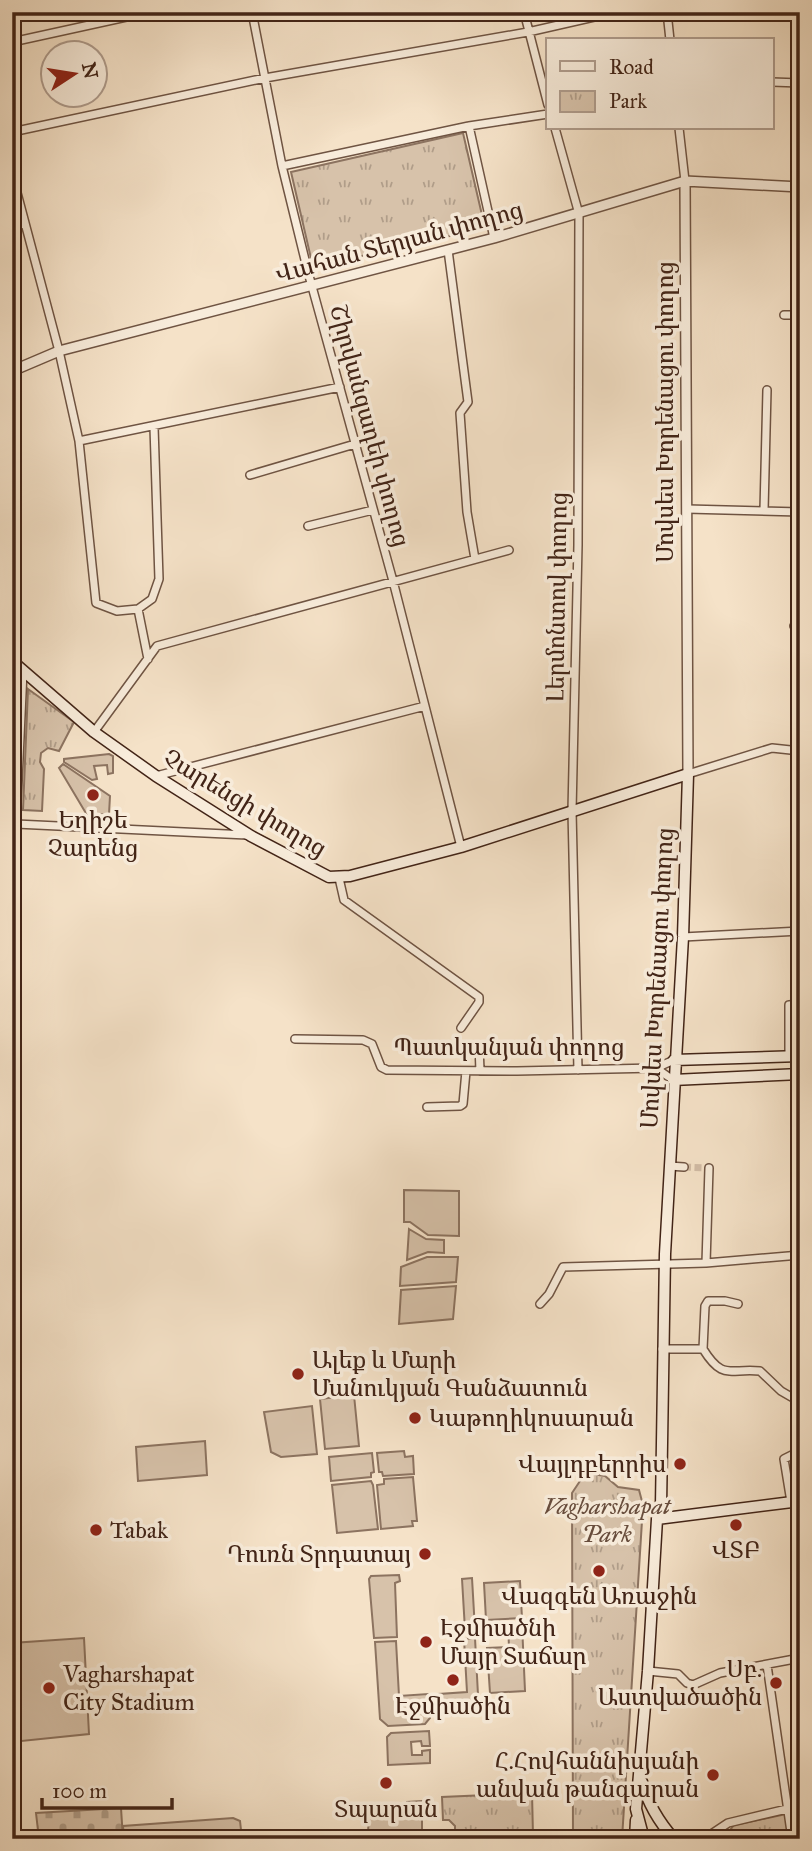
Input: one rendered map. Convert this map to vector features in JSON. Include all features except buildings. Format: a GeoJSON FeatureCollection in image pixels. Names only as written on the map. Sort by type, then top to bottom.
{"type":"FeatureCollection","features":[{"type":"Feature","properties":{"kind":"main road","name":"Չարենցի փողոց"},"geometry":{"type":"LineString","coordinates":[[12,661],[94,732],[156,776],[251,836],[329,877],[339,878],[461,847],[688,774]]}},
{"type":"Feature","properties":{"kind":"main road","name":"Մովսես Խորենացու փողոց"},"geometry":{"type":"LineString","coordinates":[[645,1839],[636,1809],[657,1519],[661,1506],[665,1265],[674,1060],[683,937],[688,774]]}},
{"type":"Feature","properties":{"kind":"main road","name":"Պատկանյան փողոց"},"geometry":{"type":"LineString","coordinates":[[674,1060],[794,1057]]}},
{"type":"Feature","properties":{"kind":"main road"},"geometry":{"type":"LineString","coordinates":[[673,1080],[800,1074]]}},
{"type":"Feature","properties":{"kind":"main road"},"geometry":{"type":"LineString","coordinates":[[657,1519],[795,1502]]}},
{"type":"Feature","properties":{"kind":"main road","name":"Մովսես Խորենացու փողոց"},"geometry":{"type":"LineString","coordinates":[[639,1775],[646,1796],[661,1824],[674,1839]]}},
{"type":"Feature","properties":{"kind":"main road"},"geometry":{"type":"LineString","coordinates":[[635,1839],[636,1809]]}},
{"type":"Feature","properties":{"kind":"street"},"geometry":{"type":"LineString","coordinates":[[12,42],[149,12]]}},
{"type":"Feature","properties":{"kind":"street","name":"Շիրվանզադեի փողոց"},"geometry":{"type":"LineString","coordinates":[[252,12],[282,166],[312,286],[393,581],[461,847]]}},
{"type":"Feature","properties":{"kind":"street"},"geometry":{"type":"LineString","coordinates":[[524,12],[546,98]]}},
{"type":"Feature","properties":{"kind":"street"},"geometry":{"type":"LineString","coordinates":[[12,132],[265,78],[528,32],[616,12]]}},
{"type":"Feature","properties":{"kind":"street"},"geometry":{"type":"LineString","coordinates":[[667,12],[670,38]]}},
{"type":"Feature","properties":{"kind":"street"},"geometry":{"type":"LineString","coordinates":[[774,82],[800,83]]}},
{"type":"Feature","properties":{"kind":"street"},"geometry":{"type":"LineString","coordinates":[[282,166],[469,126],[546,114]]}},
{"type":"Feature","properties":{"kind":"street"},"geometry":{"type":"LineString","coordinates":[[469,126],[494,238]]}},
{"type":"Feature","properties":{"kind":"street","name":"Լերմոնտով փողոց"},"geometry":{"type":"LineString","coordinates":[[556,130],[579,214],[578,545],[572,811],[578,1070]]}},
{"type":"Feature","properties":{"kind":"street"},"geometry":{"type":"LineString","coordinates":[[679,130],[685,181]]}},
{"type":"Feature","properties":{"kind":"street"},"geometry":{"type":"LineString","coordinates":[[12,174],[59,351],[79,440],[96,603],[117,611],[138,609],[152,599],[159,579],[154,427]]}},
{"type":"Feature","properties":{"kind":"street","name":"Վահան Տերյան փողոց"},"geometry":{"type":"LineString","coordinates":[[12,370],[59,351],[494,238],[685,181],[800,187]]}},
{"type":"Feature","properties":{"kind":"street","name":"Մովսես Խորենացու փողոց"},"geometry":{"type":"LineString","coordinates":[[685,181],[688,774]]}},
{"type":"Feature","properties":{"kind":"street"},"geometry":{"type":"LineString","coordinates":[[12,226],[24,223]]}},
{"type":"Feature","properties":{"kind":"street"},"geometry":{"type":"LineString","coordinates":[[448,250],[468,402],[460,413],[467,512],[475,559]]}},
{"type":"Feature","properties":{"kind":"street"},"geometry":{"type":"LineString","coordinates":[[785,315],[800,315]]}},
{"type":"Feature","properties":{"kind":"street"},"geometry":{"type":"LineString","coordinates":[[79,440],[154,427],[340,387]]}},
{"type":"Feature","properties":{"kind":"street"},"geometry":{"type":"LineString","coordinates":[[764,510],[768,390]]}},
{"type":"Feature","properties":{"kind":"street"},"geometry":{"type":"LineString","coordinates":[[250,475],[355,444]]}},
{"type":"Feature","properties":{"kind":"street"},"geometry":{"type":"LineString","coordinates":[[687,509],[800,512]]}},
{"type":"Feature","properties":{"kind":"street"},"geometry":{"type":"LineString","coordinates":[[308,526],[373,510]]}},
{"type":"Feature","properties":{"kind":"street"},"geometry":{"type":"LineString","coordinates":[[94,732],[157,646],[509,550]]}},
{"type":"Feature","properties":{"kind":"street"},"geometry":{"type":"LineString","coordinates":[[138,609],[148,660]]}},
{"type":"Feature","properties":{"kind":"street"},"geometry":{"type":"LineString","coordinates":[[23,671],[14,824],[251,836]]}},
{"type":"Feature","properties":{"kind":"street"},"geometry":{"type":"LineString","coordinates":[[156,776],[425,706]]}},
{"type":"Feature","properties":{"kind":"street"},"geometry":{"type":"LineString","coordinates":[[688,774],[772,748],[800,751]]}},
{"type":"Feature","properties":{"kind":"street"},"geometry":{"type":"LineString","coordinates":[[339,878],[344,900],[476,993],[479,1002],[461,1028]]}},
{"type":"Feature","properties":{"kind":"street"},"geometry":{"type":"LineString","coordinates":[[683,937],[800,931]]}},
{"type":"Feature","properties":{"kind":"street"},"geometry":{"type":"LineString","coordinates":[[794,1057],[789,1005],[800,1004]]}},
{"type":"Feature","properties":{"kind":"street","name":"Պատկանյան փողոց"},"geometry":{"type":"LineString","coordinates":[[295,1039],[363,1040],[372,1044],[381,1067],[387,1070],[656,1068],[674,1060]]}},
{"type":"Feature","properties":{"kind":"street"},"geometry":{"type":"LineString","coordinates":[[479,1045],[480,1071]]}},
{"type":"Feature","properties":{"kind":"street","name":"Պատկանյան փողոց"},"geometry":{"type":"LineString","coordinates":[[656,1068],[673,1080]]}},
{"type":"Feature","properties":{"kind":"street"},"geometry":{"type":"LineString","coordinates":[[427,1107],[463,1104],[467,1071]]}},
{"type":"Feature","properties":{"kind":"street"},"geometry":{"type":"LineString","coordinates":[[669,1166],[684,1167]]}},
{"type":"Feature","properties":{"kind":"street"},"geometry":{"type":"LineString","coordinates":[[706,1264],[709,1168]]}},
{"type":"Feature","properties":{"kind":"street"},"geometry":{"type":"LineString","coordinates":[[540,1304],[549,1294],[563,1267],[706,1264],[800,1255]]}},
{"type":"Feature","properties":{"kind":"street"},"geometry":{"type":"LineString","coordinates":[[738,1304],[708,1301],[705,1306],[704,1349],[717,1368],[724,1372],[760,1371],[781,1391],[800,1402]]}},
{"type":"Feature","properties":{"kind":"street"},"geometry":{"type":"LineString","coordinates":[[662,1349],[704,1349]]}},
{"type":"Feature","properties":{"kind":"street"},"geometry":{"type":"LineString","coordinates":[[795,1502],[784,1459],[800,1451]]}},
{"type":"Feature","properties":{"kind":"street"},"geometry":{"type":"LineString","coordinates":[[648,1671],[678,1674],[687,1684],[693,1685],[720,1673],[800,1658]]}},
{"type":"Feature","properties":{"kind":"street"},"geometry":{"type":"LineString","coordinates":[[767,1665],[792,1839]]}},
{"type":"Feature","properties":{"kind":"street"},"geometry":{"type":"LineString","coordinates":[[704,1839],[729,1824],[787,1809]]}},
{"type":"Feature","properties":{"kind":"green space"},"geometry":{"type":"Polygon","coordinates":[[[463,133],[485,228],[313,267],[291,172],[463,133]]]}},
{"type":"Feature","properties":{"kind":"green space"},"geometry":{"type":"Polygon","coordinates":[[[28,689],[74,722],[59,751],[48,748],[41,753],[40,762],[44,769],[42,811],[23,810],[28,689]]]}},
{"type":"Feature","properties":{"kind":"green space"},"geometry":{"type":"Polygon","coordinates":[[[109,754],[113,756],[113,773],[108,774],[107,765],[94,766],[97,779],[92,780],[64,762],[64,759],[109,754]]]}},
{"type":"Feature","properties":{"kind":"green space"},"geometry":{"type":"Polygon","coordinates":[[[63,764],[110,796],[109,814],[87,815],[59,768],[63,764]]]}},
{"type":"Feature","properties":{"kind":"green space"},"geometry":{"type":"Polygon","coordinates":[[[404,1190],[459,1191],[459,1236],[428,1235],[410,1222],[404,1222],[404,1190]]]}},
{"type":"Feature","properties":{"kind":"green space"},"geometry":{"type":"Polygon","coordinates":[[[409,1229],[426,1239],[444,1240],[444,1253],[428,1252],[407,1260],[409,1229]]]}},
{"type":"Feature","properties":{"kind":"green space"},"geometry":{"type":"Polygon","coordinates":[[[427,1257],[458,1257],[456,1282],[400,1286],[401,1267],[427,1257]]]}},
{"type":"Feature","properties":{"kind":"green space"},"geometry":{"type":"Polygon","coordinates":[[[456,1286],[453,1319],[399,1324],[401,1290],[456,1286]]]}},
{"type":"Feature","properties":{"kind":"green space"},"geometry":{"type":"Polygon","coordinates":[[[354,1395],[359,1446],[325,1449],[320,1399],[354,1395]]]}},
{"type":"Feature","properties":{"kind":"green space"},"geometry":{"type":"Polygon","coordinates":[[[312,1406],[317,1454],[281,1457],[271,1452],[264,1412],[312,1406]]]}},
{"type":"Feature","properties":{"kind":"green space"},"geometry":{"type":"Polygon","coordinates":[[[205,1441],[207,1475],[138,1481],[136,1447],[205,1441]]]}},
{"type":"Feature","properties":{"kind":"green space"},"geometry":{"type":"Polygon","coordinates":[[[404,1451],[405,1457],[413,1456],[414,1474],[383,1476],[382,1472],[379,1472],[377,1453],[404,1451]]]}},
{"type":"Feature","properties":{"kind":"green space"},"geometry":{"type":"Polygon","coordinates":[[[372,1453],[374,1472],[371,1477],[331,1481],[329,1457],[372,1453]]]}},
{"type":"Feature","properties":{"kind":"green space","name":"Vagharshapat Park"},"geometry":{"type":"Polygon","coordinates":[[[592,1474],[605,1476],[618,1487],[639,1490],[643,1505],[622,1839],[573,1839],[572,1493],[582,1478],[592,1474]]]}},
{"type":"Feature","properties":{"kind":"green space"},"geometry":{"type":"Polygon","coordinates":[[[413,1477],[417,1521],[412,1521],[413,1526],[381,1529],[377,1485],[384,1484],[384,1479],[413,1477]]]}},
{"type":"Feature","properties":{"kind":"green space"},"geometry":{"type":"Polygon","coordinates":[[[371,1481],[378,1529],[337,1533],[332,1485],[371,1481]]]}},
{"type":"Feature","properties":{"kind":"green space"},"geometry":{"type":"Polygon","coordinates":[[[399,1575],[400,1581],[395,1583],[397,1637],[374,1638],[369,1579],[371,1576],[399,1575]]]}},
{"type":"Feature","properties":{"kind":"green space"},"geometry":{"type":"Polygon","coordinates":[[[472,1578],[475,1630],[465,1630],[462,1579],[472,1578]]]}},
{"type":"Feature","properties":{"kind":"green space"},"geometry":{"type":"Polygon","coordinates":[[[520,1581],[522,1618],[486,1620],[484,1583],[520,1581]]]}},
{"type":"Feature","properties":{"kind":"green space"},"geometry":{"type":"Polygon","coordinates":[[[522,1624],[525,1691],[490,1693],[487,1648],[509,1647],[508,1625],[522,1624]]]}},
{"type":"Feature","properties":{"kind":"green space","name":"Vagharshapat City Stadium"},"geometry":{"type":"Polygon","coordinates":[[[84,1638],[89,1734],[12,1742],[12,1643],[84,1638]]]}},
{"type":"Feature","properties":{"kind":"green space"},"geometry":{"type":"Polygon","coordinates":[[[475,1638],[479,1714],[440,1716],[439,1694],[467,1692],[464,1639],[475,1638]]]}},
{"type":"Feature","properties":{"kind":"green space"},"geometry":{"type":"Polygon","coordinates":[[[396,1641],[399,1696],[428,1694],[430,1718],[425,1724],[388,1726],[380,1719],[375,1642],[396,1641]]]}},
{"type":"Feature","properties":{"kind":"green space"},"geometry":{"type":"Polygon","coordinates":[[[429,1731],[430,1746],[422,1746],[421,1741],[411,1742],[412,1755],[422,1755],[422,1751],[430,1750],[430,1763],[388,1765],[387,1737],[391,1733],[429,1731]]]}},
{"type":"Feature","properties":{"kind":"green space"},"geometry":{"type":"Polygon","coordinates":[[[532,1793],[533,1835],[455,1834],[455,1826],[449,1820],[443,1820],[442,1797],[532,1793]]]}},
{"type":"Feature","properties":{"kind":"green space"},"geometry":{"type":"Polygon","coordinates":[[[422,1801],[422,1834],[368,1834],[369,1811],[407,1808],[407,1802],[422,1801]]]}},
{"type":"Feature","properties":{"kind":"green space"},"geometry":{"type":"Polygon","coordinates":[[[800,1802],[800,1839],[728,1839],[727,1834],[734,1825],[791,1813],[789,1804],[800,1802]]]}},
{"type":"Feature","properties":{"kind":"green space"},"geometry":{"type":"Polygon","coordinates":[[[121,1808],[123,1839],[39,1839],[36,1813],[121,1808]]]}},
{"type":"Feature","properties":{"kind":"green space"},"geometry":{"type":"Polygon","coordinates":[[[233,1818],[240,1821],[242,1839],[124,1839],[123,1826],[233,1818]]]}},
{"type":"Feature","properties":{"kind":"tunnel"},"geometry":{"type":"LineString","coordinates":[[684,1167],[709,1168]]}},
{"type":"Feature","properties":{"kind":"place","name":"Եղիշե Չարենց"},"geometry":{"type":"Point","coordinates":[93,795]}},
{"type":"Feature","properties":{"kind":"place","name":"Ալեք և Մարի Մանուկյան Գանձատուն"},"geometry":{"type":"Point","coordinates":[298,1374]}},
{"type":"Feature","properties":{"kind":"place","name":"Կաթողիկոսարան"},"geometry":{"type":"Point","coordinates":[415,1418]}},
{"type":"Feature","properties":{"kind":"place","name":"Վայլդբերրիս"},"geometry":{"type":"Point","coordinates":[680,1464]}},
{"type":"Feature","properties":{"kind":"place","name":"ՎՏԲ"},"geometry":{"type":"Point","coordinates":[736,1525]}},
{"type":"Feature","properties":{"kind":"place","name":"Tabak"},"geometry":{"type":"Point","coordinates":[96,1530]}},
{"type":"Feature","properties":{"kind":"place","name":"Դուռն Տրդատայ"},"geometry":{"type":"Point","coordinates":[425,1554]}},
{"type":"Feature","properties":{"kind":"place","name":"Վազգեն Առաջին"},"geometry":{"type":"Point","coordinates":[599,1571]}},
{"type":"Feature","properties":{"kind":"place","name":"Էջմիածնի Մայր Տաճար"},"geometry":{"type":"Point","coordinates":[426,1642]}},
{"type":"Feature","properties":{"kind":"place","name":"Էջմիածին"},"geometry":{"type":"Point","coordinates":[453,1680]}},
{"type":"Feature","properties":{"kind":"place","name":"Սբ. Աստվածածին"},"geometry":{"type":"Point","coordinates":[776,1683]}},
{"type":"Feature","properties":{"kind":"place","name":"Vagharshapat City Stadium"},"geometry":{"type":"Point","coordinates":[49,1688]}},
{"type":"Feature","properties":{"kind":"place","name":"Հ.Հովհաննիսյանի անվան թանգարան"},"geometry":{"type":"Point","coordinates":[713,1775]}},
{"type":"Feature","properties":{"kind":"place","name":"Տպարան"},"geometry":{"type":"Point","coordinates":[386,1783]}}]}
